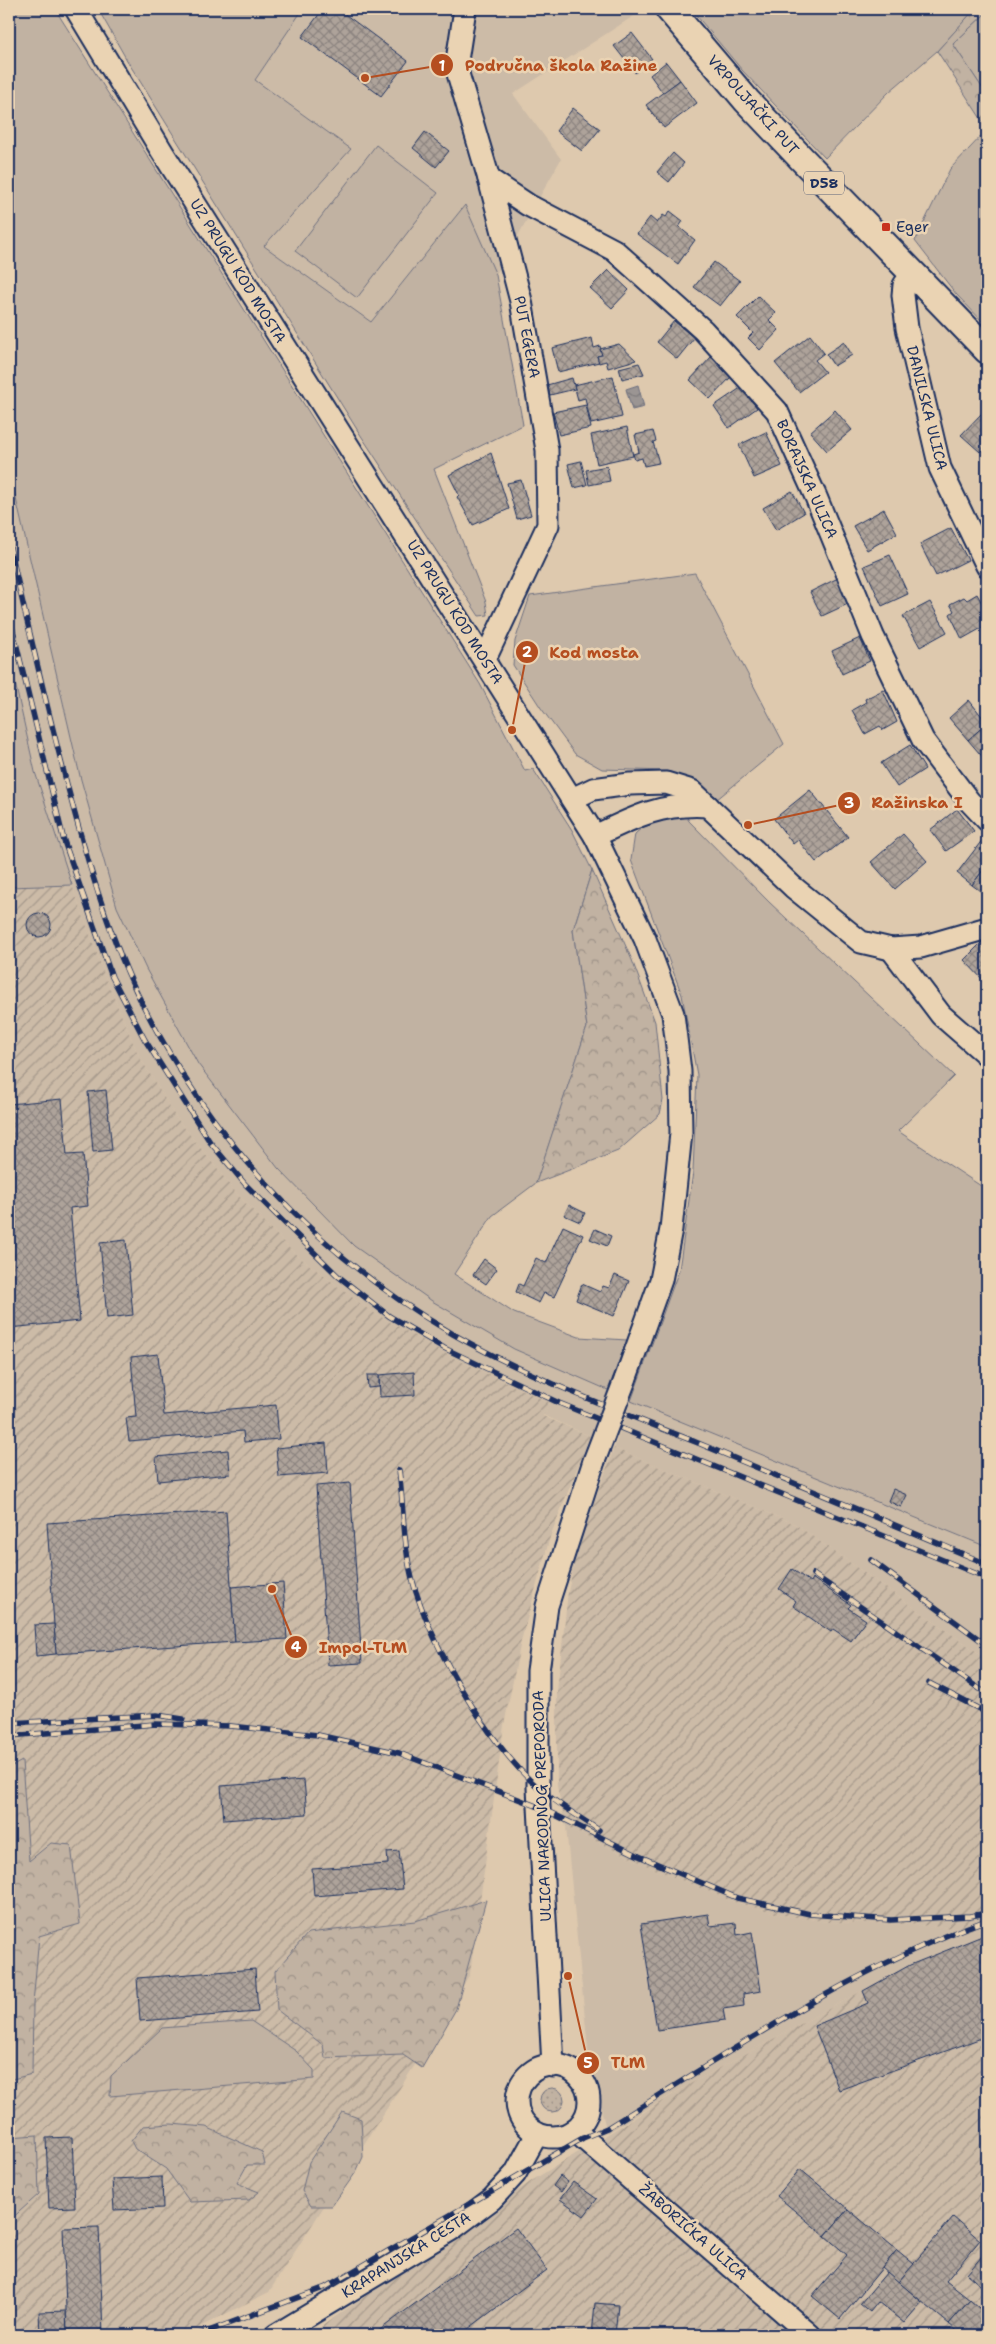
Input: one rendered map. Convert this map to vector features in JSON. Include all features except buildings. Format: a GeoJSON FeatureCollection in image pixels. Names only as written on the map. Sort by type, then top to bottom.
{"type":"FeatureCollection","features":[{"type":"Feature","properties":{"kind":"main road","name":"VRPOLJAČKI PUT"},"geometry":{"type":"LineString","coordinates":[[669,9],[747,101],[987,350]]}},
{"type":"Feature","properties":{"kind":"street","name":"UZ PRUGU KOD MOSTA"},"geometry":{"type":"LineString","coordinates":[[76,9],[163,153],[485,659],[595,836],[645,939],[673,1014],[680,1071],[681,1133],[671,1229],[661,1280],[625,1380]]}},
{"type":"Feature","properties":{"kind":"street","name":"PUT EGERA"},"geometry":{"type":"LineString","coordinates":[[465,9],[456,67],[489,179],[521,301],[547,450],[548,525],[485,659]]}},
{"type":"Feature","properties":{"kind":"street","name":"BORAJSKA ULICA"},"geometry":{"type":"LineString","coordinates":[[489,179],[528,205],[614,250],[702,330],[777,411],[816,497],[873,636],[923,740],[969,802],[987,820]]}},
{"type":"Feature","properties":{"kind":"street","name":"DANILSKA ULICA"},"geometry":{"type":"LineString","coordinates":[[912,274],[904,285],[903,295],[908,328],[940,468],[987,566]]}},
{"type":"Feature","properties":{"kind":"street"},"geometry":{"type":"LineString","coordinates":[[572,799],[594,789],[630,784],[666,783],[692,791],[793,887],[861,942],[891,949],[921,947],[987,928]]}},
{"type":"Feature","properties":{"kind":"street"},"geometry":{"type":"LineString","coordinates":[[595,836],[656,810],[682,804],[708,806]]}},
{"type":"Feature","properties":{"kind":"street"},"geometry":{"type":"LineString","coordinates":[[891,949],[941,1015],[987,1055]]}},
{"type":"Feature","properties":{"kind":"street","name":"ULICA NARODNOG PREPORODA"},"geometry":{"type":"LineString","coordinates":[[554,2066],[538,1788],[538,1671],[547,1606],[594,1461],[625,1380]]}},
{"type":"Feature","properties":{"kind":"street"},"geometry":{"type":"LineString","coordinates":[[554,2066],[570,2070],[580,2077],[589,2099],[587,2111],[582,2122],[574,2130],[564,2136],[552,2138],[530,2130],[522,2121],[517,2110],[516,2098],[526,2077],[536,2070],[554,2066]]}},
{"type":"Feature","properties":{"kind":"street","name":"ŽABORIĆKA ULICA"},"geometry":{"type":"LineString","coordinates":[[574,2130],[810,2335]]}},
{"type":"Feature","properties":{"kind":"street","name":"KRAPANJSKA CESTA"},"geometry":{"type":"LineString","coordinates":[[276,2335],[452,2229],[492,2199],[515,2174],[537,2134]]}},
{"type":"Feature","properties":{"kind":"shaded area"},"geometry":{"type":"Polygon","coordinates":[[[300,9],[643,10],[513,94],[561,159],[496,275],[465,206],[371,322],[264,246],[351,149],[255,80],[300,9]]]}},
{"type":"Feature","properties":{"kind":"shaded area"},"geometry":{"type":"Polygon","coordinates":[[[9,468],[80,776],[117,907],[146,969],[198,1064],[278,1168],[354,1246],[514,1349],[608,1390],[590,1436],[543,1415],[550,1403],[452,1357],[369,1310],[294,1253],[238,1195],[175,1116],[138,1054],[106,979],[72,885],[35,772],[9,656],[9,468]]]}},
{"type":"Feature","properties":{"kind":"shaded area"},"geometry":{"type":"Polygon","coordinates":[[[72,885],[106,979],[138,1054],[175,1116],[238,1195],[294,1253],[369,1310],[452,1357],[550,1403],[543,1416],[590,1436],[550,1537],[521,1641],[504,1725],[470,1974],[418,2060],[269,2292],[196,2329],[162,2335],[9,2335],[9,887],[72,885]]]}},
{"type":"Feature","properties":{"kind":"shaded area"},"geometry":{"type":"Polygon","coordinates":[[[631,1401],[987,1547],[987,1659],[795,1524],[614,1448],[631,1401]]]}},
{"type":"Feature","properties":{"kind":"shaded area"},"geometry":{"type":"Polygon","coordinates":[[[614,1448],[795,1524],[987,1659],[987,1931],[907,1924],[828,1922],[783,1915],[734,1902],[652,1868],[566,1827],[557,1786],[557,1691],[568,1592],[577,1549],[614,1448]]]}},
{"type":"Feature","properties":{"kind":"shaded area"},"geometry":{"type":"Polygon","coordinates":[[[566,1827],[652,1868],[734,1902],[783,1915],[828,1922],[907,1924],[987,1931],[987,1934],[910,1965],[690,2084],[607,2133],[589,2058],[566,1827]]]}},
{"type":"Feature","properties":{"kind":"shaded area"},"geometry":{"type":"Polygon","coordinates":[[[987,1934],[987,2335],[309,2335],[536,2178],[690,2084],[910,1965],[987,1934]]]}},
{"type":"Feature","properties":{"kind":"green space"},"geometry":{"type":"Polygon","coordinates":[[[9,9],[55,9],[480,684],[525,771],[533,769],[572,830],[592,870],[573,930],[587,1027],[536,1183],[492,1216],[454,1274],[514,1313],[579,1337],[627,1340],[608,1390],[514,1349],[432,1301],[354,1246],[278,1168],[198,1064],[146,969],[117,907],[80,776],[9,468],[9,9]]]}},
{"type":"Feature","properties":{"kind":"green space"},"geometry":{"type":"Polygon","coordinates":[[[98,9],[303,9],[255,80],[351,149],[264,246],[371,322],[465,205],[496,275],[523,425],[434,469],[486,602],[488,615],[479,616],[358,431],[128,62],[98,9]]]}},
{"type":"Feature","properties":{"kind":"green space"},"geometry":{"type":"Polygon","coordinates":[[[691,9],[975,9],[937,51],[889,92],[825,158],[742,70],[691,9]]]}},
{"type":"Feature","properties":{"kind":"green space"},"geometry":{"type":"Polygon","coordinates":[[[975,9],[987,9],[987,12],[953,44],[987,95],[987,128],[937,51],[975,9]]]}},
{"type":"Feature","properties":{"kind":"green space"},"geometry":{"type":"Polygon","coordinates":[[[987,12],[987,95],[953,44],[987,12]]]}},
{"type":"Feature","properties":{"kind":"green space"},"geometry":{"type":"Polygon","coordinates":[[[987,130],[987,326],[956,294],[915,241],[950,169],[987,130]]]}},
{"type":"Feature","properties":{"kind":"green space"},"geometry":{"type":"Polygon","coordinates":[[[376,145],[438,193],[357,298],[295,251],[376,145]]]}},
{"type":"Feature","properties":{"kind":"green space"},"geometry":{"type":"Polygon","coordinates":[[[695,573],[784,744],[716,800],[688,779],[667,771],[602,769],[575,754],[541,708],[513,665],[515,641],[530,596],[695,573]]]}},
{"type":"Feature","properties":{"kind":"green space"},"geometry":{"type":"Polygon","coordinates":[[[9,656],[35,772],[72,885],[9,887],[9,656]]]}},
{"type":"Feature","properties":{"kind":"green space"},"geometry":{"type":"Polygon","coordinates":[[[684,812],[689,821],[769,902],[954,1076],[898,1131],[987,1190],[987,1547],[631,1401],[679,1270],[693,1172],[697,1075],[682,995],[631,860],[635,834],[654,817],[684,812]]]}},
{"type":"Feature","properties":{"kind":"green space"},"geometry":{"type":"Polygon","coordinates":[[[592,870],[632,960],[655,1022],[663,1100],[660,1114],[618,1151],[536,1183],[587,1027],[573,930],[592,870]]]}},
{"type":"Feature","properties":{"kind":"green space"},"geometry":{"type":"Polygon","coordinates":[[[22,1761],[29,1861],[51,1843],[71,1845],[80,1924],[39,1936],[33,2004],[32,2074],[9,2080],[9,1768],[22,1761]]]}},
{"type":"Feature","properties":{"kind":"green space"},"geometry":{"type":"Polygon","coordinates":[[[486,1900],[456,2009],[422,2068],[403,2055],[325,2058],[323,2045],[277,2010],[275,1971],[308,1933],[415,1921],[486,1900]]]}},
{"type":"Feature","properties":{"kind":"green space"},"geometry":{"type":"Polygon","coordinates":[[[251,2021],[296,2051],[314,2070],[314,2079],[110,2096],[111,2076],[162,2028],[251,2021]]]}},
{"type":"Feature","properties":{"kind":"green space"},"geometry":{"type":"Polygon","coordinates":[[[552,2088],[557,2089],[563,2095],[563,2105],[557,2111],[552,2112],[547,2111],[541,2105],[540,2100],[541,2095],[547,2089],[552,2088]]]}},
{"type":"Feature","properties":{"kind":"green space"},"geometry":{"type":"Polygon","coordinates":[[[342,2112],[361,2119],[363,2157],[356,2172],[332,2206],[311,2206],[302,2191],[309,2162],[342,2112]]]}},
{"type":"Feature","properties":{"kind":"green space"},"geometry":{"type":"Polygon","coordinates":[[[171,2124],[206,2127],[262,2152],[265,2165],[247,2165],[237,2183],[259,2192],[249,2200],[190,2202],[166,2169],[135,2149],[131,2141],[143,2126],[171,2124]]]}},
{"type":"Feature","properties":{"kind":"green space"},"geometry":{"type":"Polygon","coordinates":[[[37,2135],[39,2194],[9,2221],[9,2137],[37,2135]]]}},
{"type":"Feature","properties":{"kind":"green space"},"geometry":{"type":"Polygon","coordinates":[[[9,2224],[15,2247],[9,2273],[9,2224]]]}},
{"type":"Feature","properties":{"kind":"water"},"geometry":{"type":"Polygon","coordinates":[[[638,385],[644,407],[632,410],[626,389],[638,385]]]}},
{"type":"Feature","properties":{"kind":"railway"},"geometry":{"type":"LineString","coordinates":[[9,543],[41,681],[82,840],[118,949],[136,991],[164,1044],[196,1094],[231,1142],[269,1186],[311,1228],[355,1267],[403,1302],[482,1350],[574,1393],[987,1564]]}},
{"type":"Feature","properties":{"kind":"railway"},"geometry":{"type":"LineString","coordinates":[[9,614],[64,841],[112,977],[145,1040],[210,1142],[245,1184],[338,1276],[389,1316],[444,1348],[559,1403],[987,1578]]}},
{"type":"Feature","properties":{"kind":"railway"},"geometry":{"type":"LineString","coordinates":[[399,1470],[409,1565],[427,1622],[442,1654],[479,1717],[520,1770],[547,1795],[599,1830]]}},
{"type":"Feature","properties":{"kind":"railway"},"geometry":{"type":"LineString","coordinates":[[871,1560],[987,1645]]}},
{"type":"Feature","properties":{"kind":"railway"},"geometry":{"type":"LineString","coordinates":[[813,1574],[987,1694]]}},
{"type":"Feature","properties":{"kind":"railway"},"geometry":{"type":"LineString","coordinates":[[929,1683],[987,1713]]}},
{"type":"Feature","properties":{"kind":"railway"},"geometry":{"type":"LineString","coordinates":[[9,1723],[157,1715],[183,1719]]}},
{"type":"Feature","properties":{"kind":"railway"},"geometry":{"type":"LineString","coordinates":[[9,1736],[156,1724],[231,1726],[318,1735],[399,1753],[539,1807],[639,1856],[737,1898],[810,1914],[891,1920],[970,1916],[987,1913]]}},
{"type":"Feature","properties":{"kind":"railway"},"geometry":{"type":"LineString","coordinates":[[198,2335],[326,2287],[583,2138],[607,2128],[745,2042],[839,1987],[887,1962],[987,1920]]}},
{"type":"Feature","properties":{"kind":"place","name":"Područna škola Ražine"},"geometry":{"type":"Point","coordinates":[365,78]}},
{"type":"Feature","properties":{"kind":"place","name":"Eger"},"geometry":{"type":"Point","coordinates":[886,227]}},
{"type":"Feature","properties":{"kind":"place","name":"Kod mosta"},"geometry":{"type":"Point","coordinates":[512,730]}},
{"type":"Feature","properties":{"kind":"place","name":"Ražinska I"},"geometry":{"type":"Point","coordinates":[748,825]}},
{"type":"Feature","properties":{"kind":"place","name":"Impol-TLM"},"geometry":{"type":"Point","coordinates":[272,1589]}},
{"type":"Feature","properties":{"kind":"place","name":"TLM"},"geometry":{"type":"Point","coordinates":[568,1976]}}]}
